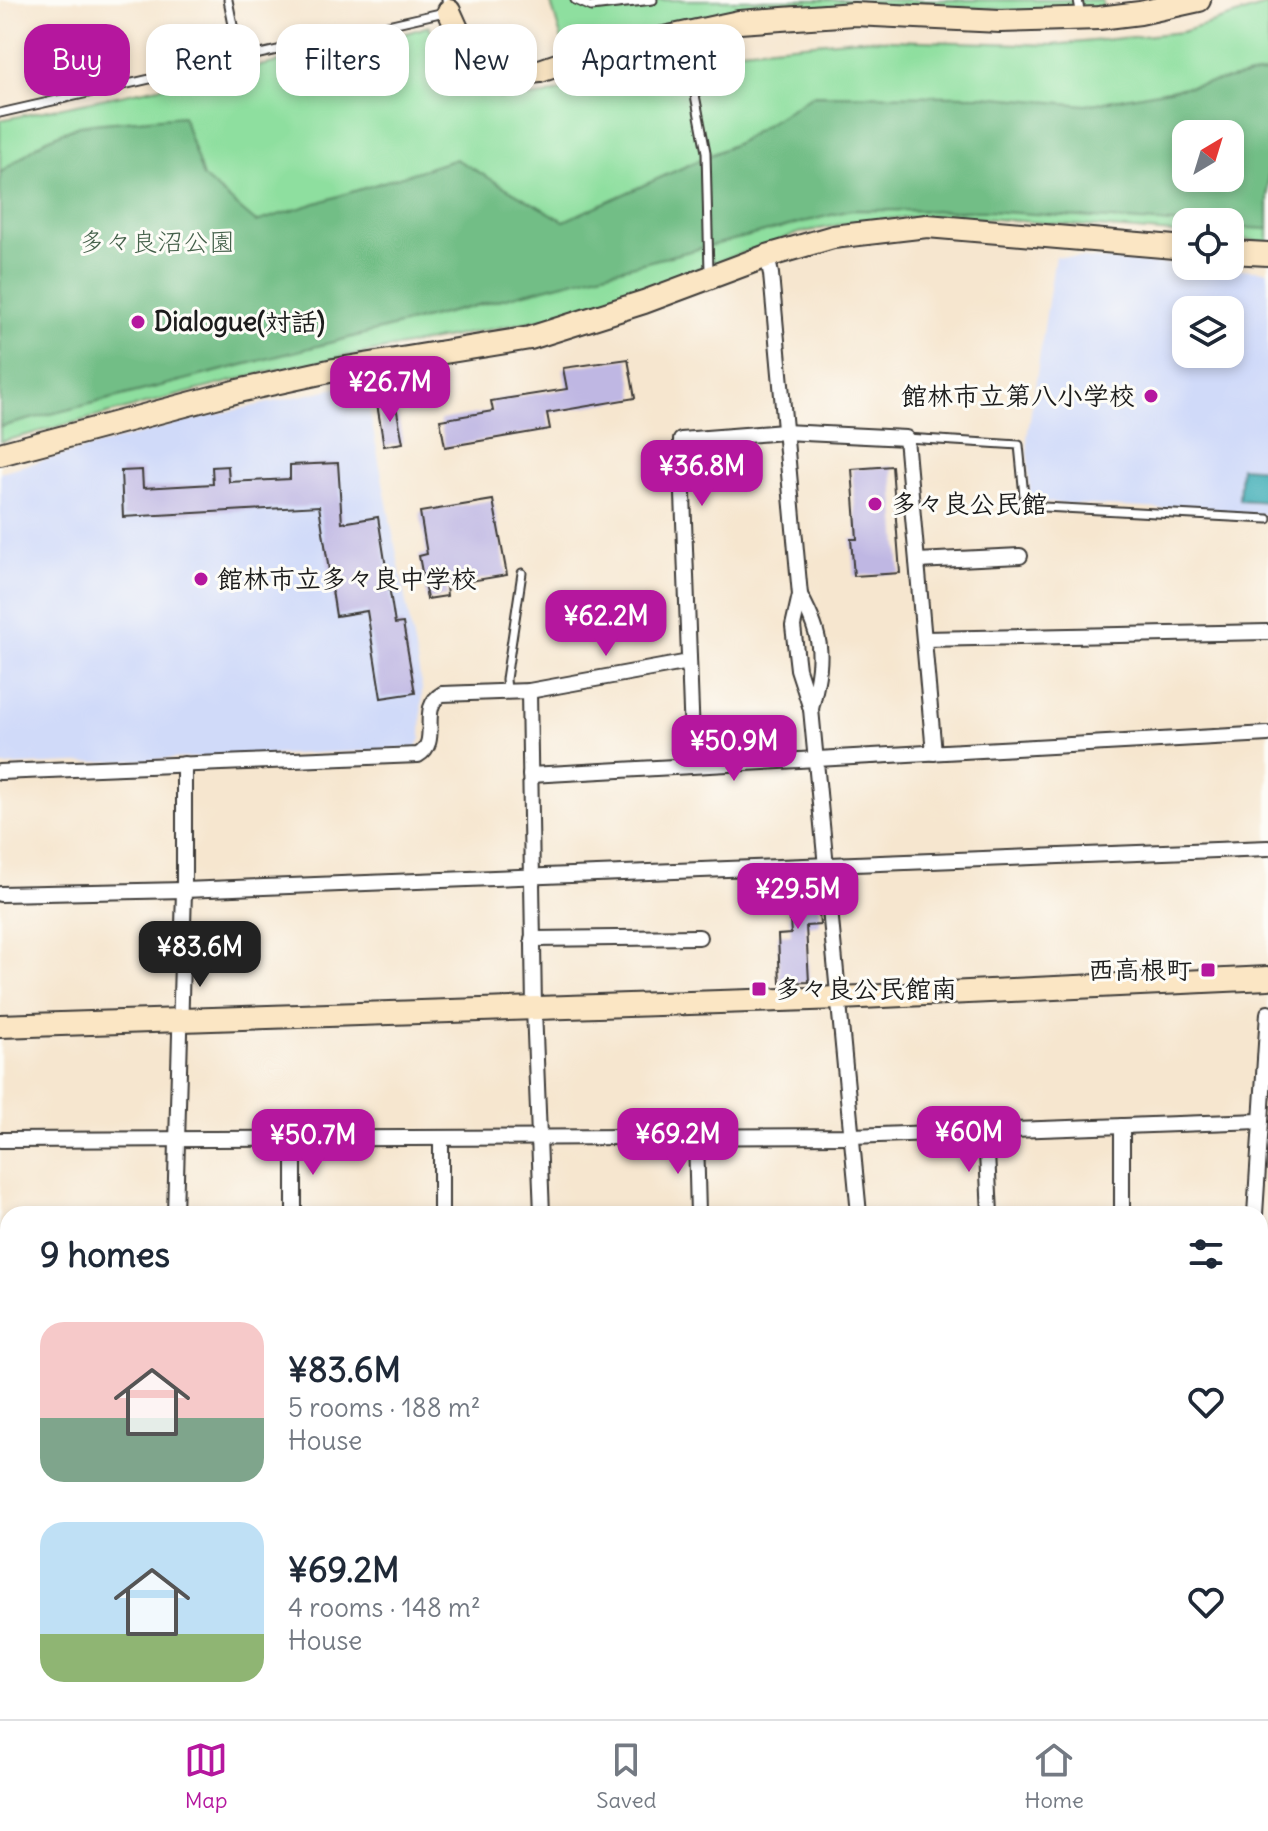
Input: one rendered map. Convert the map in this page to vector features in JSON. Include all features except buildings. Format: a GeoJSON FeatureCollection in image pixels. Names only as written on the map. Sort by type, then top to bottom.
{"type":"FeatureCollection","features":[{"type":"Feature","properties":{"kind":"street"},"geometry":{"type":"LineString","coordinates":[[729,24],[854,14],[1000,21],[1080,9],[1140,13],[1199,0]]}},
{"type":"Feature","properties":{"kind":"street"},"geometry":{"type":"LineString","coordinates":[[447,6],[467,51],[480,64],[512,74],[553,66]]}},
{"type":"Feature","properties":{"kind":"street"},"geometry":{"type":"LineString","coordinates":[[0,454],[238,391],[320,373],[530,338],[587,322],[767,256],[833,237],[927,226],[1172,247]]}},
{"type":"Feature","properties":{"kind":"street"},"geometry":{"type":"LineString","coordinates":[[1244,253],[1268,254]]}},
{"type":"Feature","properties":{"kind":"street"},"geometry":{"type":"LineString","coordinates":[[767,256],[800,595],[793,626],[798,669],[811,709],[858,1206]]}},
{"type":"Feature","properties":{"kind":"street"},"geometry":{"type":"LineString","coordinates":[[693,765],[681,440],[784,432],[906,438],[934,753]]}},
{"type":"Feature","properties":{"kind":"street"},"geometry":{"type":"LineString","coordinates":[[917,561],[1020,556]]}},
{"type":"Feature","properties":{"kind":"street"},"geometry":{"type":"LineString","coordinates":[[800,595],[816,625],[821,665],[811,709]]}},
{"type":"Feature","properties":{"kind":"street"},"geometry":{"type":"LineString","coordinates":[[924,639],[1268,632]]}},
{"type":"Feature","properties":{"kind":"street"},"geometry":{"type":"LineString","coordinates":[[0,772],[418,755],[426,751],[430,744],[430,706],[433,699],[442,694],[529,691],[689,662]]}},
{"type":"Feature","properties":{"kind":"street"},"geometry":{"type":"LineString","coordinates":[[529,691],[532,939],[542,1206]]}},
{"type":"Feature","properties":{"kind":"street"},"geometry":{"type":"LineString","coordinates":[[530,775],[1268,734]]}},
{"type":"Feature","properties":{"kind":"street"},"geometry":{"type":"LineString","coordinates":[[175,1206],[184,890],[184,764]]}},
{"type":"Feature","properties":{"kind":"street"},"geometry":{"type":"LineString","coordinates":[[0,894],[184,890],[1268,848]]}},
{"type":"Feature","properties":{"kind":"street"},"geometry":{"type":"LineString","coordinates":[[532,939],[699,937]]}},
{"type":"Feature","properties":{"kind":"street"},"geometry":{"type":"LineString","coordinates":[[0,1026],[840,998],[1268,978]]}},
{"type":"Feature","properties":{"kind":"street"},"geometry":{"type":"LineString","coordinates":[[1255,1206],[1268,1013]]}},
{"type":"Feature","properties":{"kind":"street"},"geometry":{"type":"LineString","coordinates":[[0,1140],[852,1136],[1260,1121]]}},
{"type":"Feature","properties":{"kind":"street"},"geometry":{"type":"LineString","coordinates":[[1122,1126],[1122,1206]]}},
{"type":"Feature","properties":{"kind":"street"},"geometry":{"type":"LineString","coordinates":[[986,1133],[990,1206]]}},
{"type":"Feature","properties":{"kind":"street"},"geometry":{"type":"LineString","coordinates":[[696,1137],[698,1206]]}},
{"type":"Feature","properties":{"kind":"street"},"geometry":{"type":"LineString","coordinates":[[441,1138],[441,1206]]}},
{"type":"Feature","properties":{"kind":"street"},"geometry":{"type":"LineString","coordinates":[[294,1140],[294,1206]]}},
{"type":"Feature","properties":{"kind":"lane"},"geometry":{"type":"LineString","coordinates":[[228,0],[233,24]]}},
{"type":"Feature","properties":{"kind":"lane"},"geometry":{"type":"LineString","coordinates":[[575,0],[591,7],[653,0]]}},
{"type":"Feature","properties":{"kind":"lane"},"geometry":{"type":"LineString","coordinates":[[260,55],[447,6]]}},
{"type":"Feature","properties":{"kind":"lane"},"geometry":{"type":"LineString","coordinates":[[0,113],[146,81]]}},
{"type":"Feature","properties":{"kind":"lane"},"geometry":{"type":"LineString","coordinates":[[695,96],[706,152],[709,278]]}},
{"type":"Feature","properties":{"kind":"lane"},"geometry":{"type":"LineString","coordinates":[[906,438],[1019,445],[1025,506],[1268,519]]}},
{"type":"Feature","properties":{"kind":"lane"},"geometry":{"type":"LineString","coordinates":[[507,693],[506,679],[522,573]]}},
{"type":"Feature","properties":{"kind":"shaded area","name":"館林市立第八小学校"},"geometry":{"type":"Polygon","coordinates":[[[1055,256],[1172,264],[1172,280],[1244,280],[1244,269],[1268,271],[1268,515],[1037,502],[1030,497],[1027,438],[1055,256]]]}},
{"type":"Feature","properties":{"kind":"shaded area","name":"館林市立多々良中学校"},"geometry":{"type":"Polygon","coordinates":[[[364,382],[422,687],[421,739],[415,749],[0,766],[0,472],[203,417],[364,382]]]}},
{"type":"Feature","properties":{"kind":"green space"},"geometry":{"type":"Polygon","coordinates":[[[550,0],[1102,0],[1103,9],[1063,14],[959,7],[852,5],[679,24],[557,24],[550,0]]]}},
{"type":"Feature","properties":{"kind":"green space","name":"多々良沼公園"},"geometry":{"type":"Polygon","coordinates":[[[1268,5],[1268,242],[1244,239],[1244,208],[1172,208],[1172,233],[943,215],[860,221],[799,233],[571,314],[275,370],[0,442],[0,120],[115,96],[130,96],[130,93],[146,90],[146,96],[260,96],[260,66],[276,63],[276,96],[409,96],[409,32],[425,27],[425,96],[520,98],[553,93],[553,96],[745,96],[745,50],[857,39],[1053,45],[1182,32],[1268,5]]]}},
{"type":"Feature","properties":{"kind":"green space"},"geometry":{"type":"Polygon","coordinates":[[[1268,72],[1268,229],[1244,228],[1244,208],[1172,208],[1172,223],[986,211],[851,210],[0,427],[0,173],[45,140],[79,125],[183,116],[203,177],[256,222],[456,159],[564,221],[735,144],[813,95],[984,96],[1086,105],[1268,72]]]}},
{"type":"Feature","properties":{"kind":"water"},"geometry":{"type":"Polygon","coordinates":[[[1241,467],[1268,469],[1268,502],[1239,500],[1241,467]]]}},
{"type":"Feature","properties":{"kind":"place","name":"Dialogue(対話)"},"geometry":{"type":"Point","coordinates":[138,322]}},
{"type":"Feature","properties":{"kind":"place","name":"館林市立第八小学校"},"geometry":{"type":"Point","coordinates":[1151,396]}},
{"type":"Feature","properties":{"kind":"place","name":"多々良公民館"},"geometry":{"type":"Point","coordinates":[875,504]}},
{"type":"Feature","properties":{"kind":"place","name":"館林市立多々良中学校"},"geometry":{"type":"Point","coordinates":[201,579]}},
{"type":"Feature","properties":{"kind":"place","name":"西高根町"},"geometry":{"type":"Point","coordinates":[1208,970]}},
{"type":"Feature","properties":{"kind":"place","name":"多々良公民館南"},"geometry":{"type":"Point","coordinates":[759,989]}}]}
